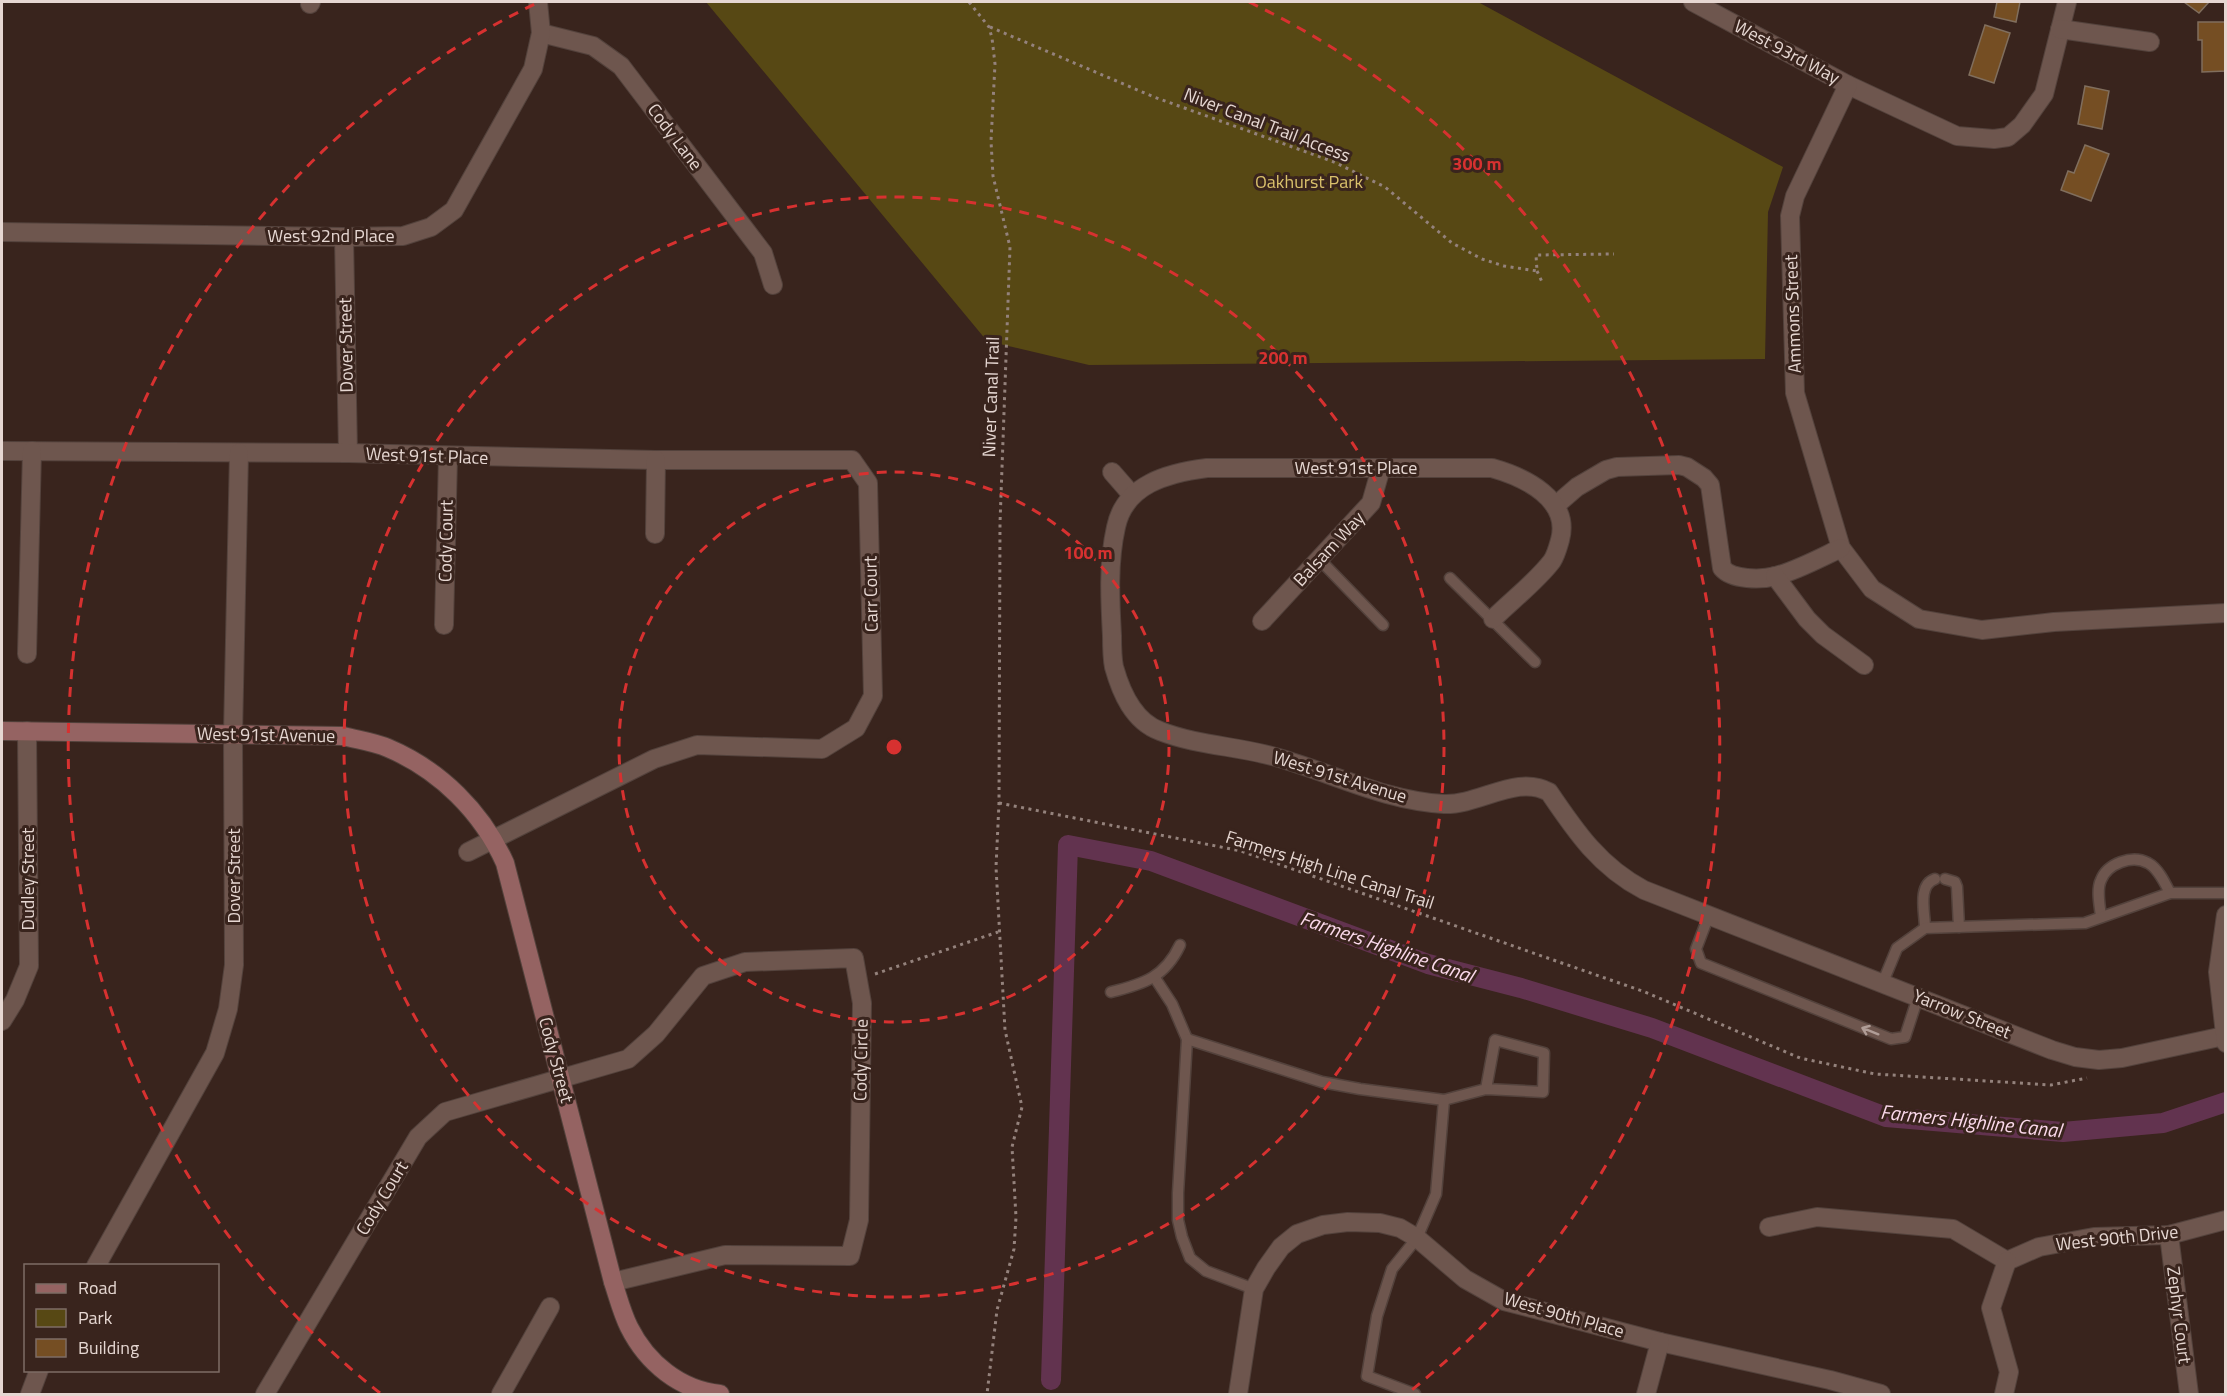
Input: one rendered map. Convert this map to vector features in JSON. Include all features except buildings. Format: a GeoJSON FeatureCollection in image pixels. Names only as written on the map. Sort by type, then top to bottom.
{"type":"FeatureCollection","features":[{"type":"Feature","properties":{"kind":"street","name":"West 92nd Place"},"geometry":{"type":"LineString","coordinates":[[2,232],[344,237],[403,236],[431,227],[454,210],[533,69],[540,33],[538,2]]}},
{"type":"Feature","properties":{"kind":"street","name":"West 93rd Way"},"geometry":{"type":"LineString","coordinates":[[1693,2],[1848,85],[1957,136],[1994,139],[2010,143],[2044,93],[2060,29]]}},
{"type":"Feature","properties":{"kind":"street"},"geometry":{"type":"LineString","coordinates":[[2067,2],[2060,29],[2151,42]]}},
{"type":"Feature","properties":{"kind":"street","name":"Cody Lane"},"geometry":{"type":"LineString","coordinates":[[540,33],[593,46],[621,66],[763,253],[773,285]]}},
{"type":"Feature","properties":{"kind":"street","name":"Ammons Street"},"geometry":{"type":"LineString","coordinates":[[1848,85],[1795,196],[1790,216],[1795,393],[1841,548],[1872,589],[1919,620],[1982,630],[2054,622],[2226,613]]}},
{"type":"Feature","properties":{"kind":"street","name":"Dover Street"},"geometry":{"type":"LineString","coordinates":[[344,237],[348,453]]}},
{"type":"Feature","properties":{"kind":"street","name":"West 91st Place"},"geometry":{"type":"LineString","coordinates":[[2,451],[348,453],[656,460],[852,460]]}},
{"type":"Feature","properties":{"kind":"street"},"geometry":{"type":"LineString","coordinates":[[27,654],[32,451]]}},
{"type":"Feature","properties":{"kind":"street","name":"Dover Street"},"geometry":{"type":"LineString","coordinates":[[97,1264],[215,1053],[228,1009],[234,965],[233,734],[239,453]]}},
{"type":"Feature","properties":{"kind":"street","name":"Cody Court"},"geometry":{"type":"LineString","coordinates":[[444,625],[448,457]]}},
{"type":"Feature","properties":{"kind":"street"},"geometry":{"type":"LineString","coordinates":[[655,534],[656,460]]}},
{"type":"Feature","properties":{"kind":"street","name":"Carr Court"},"geometry":{"type":"LineString","coordinates":[[494,839],[654,759],[697,745],[822,749],[856,728],[873,696],[868,483],[852,460]]}},
{"type":"Feature","properties":{"kind":"street"},"geometry":{"type":"LineString","coordinates":[[1492,619],[1553,560],[1563,526],[1555,506],[1592,477],[1612,469],[1679,465],[1704,477],[1710,485],[1722,568],[1727,575],[1735,578],[1775,576],[1841,548]]}},
{"type":"Feature","properties":{"kind":"street","name":"West 91st Place"},"geometry":{"type":"LineString","coordinates":[[1132,495],[1148,484],[1184,471],[1207,468],[1492,468],[1524,480],[1543,492],[1555,506]]}},
{"type":"Feature","properties":{"kind":"street","name":"Balsam Way"},"geometry":{"type":"LineString","coordinates":[[1262,621],[1371,503],[1381,468]]}},
{"type":"Feature","properties":{"kind":"street"},"geometry":{"type":"LineString","coordinates":[[1112,472],[1132,495]]}},
{"type":"Feature","properties":{"kind":"street","name":"West 91st Avenue"},"geometry":{"type":"LineString","coordinates":[[1132,495],[1119,513],[1112,546],[1111,615],[1114,665],[1129,704],[1140,719],[1166,733],[1278,757],[1396,797],[1418,802],[1448,804],[1469,802],[1521,786],[1542,788],[1550,792],[1588,846],[1607,866],[1644,890],[1709,915]]}},
{"type":"Feature","properties":{"kind":"street"},"geometry":{"type":"LineString","coordinates":[[1775,576],[1822,635],[1863,665]]}},
{"type":"Feature","properties":{"kind":"street","name":"West 91st Avenue"},"geometry":{"type":"LineString","coordinates":[[2,731],[343,736],[387,747],[424,767],[458,795],[494,839]]}},
{"type":"Feature","properties":{"kind":"street","name":"Dudley Street"},"geometry":{"type":"LineString","coordinates":[[2,1021],[15,1000],[29,966],[27,731]]}},
{"type":"Feature","properties":{"kind":"street"},"geometry":{"type":"LineString","coordinates":[[468,852],[494,839]]}},
{"type":"Feature","properties":{"kind":"street","name":"Cody Street"},"geometry":{"type":"LineString","coordinates":[[494,839],[504,863],[614,1282],[628,1325],[642,1350],[660,1369],[684,1384],[720,1395]]}},
{"type":"Feature","properties":{"kind":"street","name":"Yarrow Street"},"geometry":{"type":"LineString","coordinates":[[1709,915],[2052,1050],[2091,1059],[2122,1058],[2225,1040],[2218,972],[2226,915]]}},
{"type":"Feature","properties":{"kind":"street","name":"Cody Circle"},"geometry":{"type":"LineString","coordinates":[[561,1078],[628,1059],[657,1034],[703,976],[745,962],[854,958],[862,1004],[859,1220],[850,1256],[725,1255],[614,1282]]}},
{"type":"Feature","properties":{"kind":"street","name":"Cody Court"},"geometry":{"type":"LineString","coordinates":[[265,1395],[418,1137],[445,1112],[561,1078]]}},
{"type":"Feature","properties":{"kind":"street"},"geometry":{"type":"LineString","coordinates":[[1769,1227],[1817,1217],[1953,1229],[2007,1261],[1991,1308],[2009,1372],[2004,1395]]}},
{"type":"Feature","properties":{"kind":"street","name":"West 90th Drive"},"geometry":{"type":"LineString","coordinates":[[2007,1261],[2039,1247],[2094,1237],[2169,1235],[2226,1220]]}},
{"type":"Feature","properties":{"kind":"street","name":"West 90th Place"},"geometry":{"type":"LineString","coordinates":[[1238,1395],[1254,1290],[1266,1268],[1281,1247],[1297,1234],[1323,1225],[1348,1222],[1380,1223],[1400,1228],[1417,1238],[1465,1279],[1504,1301],[1828,1387],[1881,1395]]}},
{"type":"Feature","properties":{"kind":"street","name":"Zephyr Court"},"geometry":{"type":"LineString","coordinates":[[2169,1235],[2189,1395]]}},
{"type":"Feature","properties":{"kind":"street"},"geometry":{"type":"LineString","coordinates":[[501,1395],[550,1307]]}},
{"type":"Feature","properties":{"kind":"street"},"geometry":{"type":"LineString","coordinates":[[1646,1395],[1660,1342]]}},
{"type":"Feature","properties":{"kind":"street"},"geometry":{"type":"LineString","coordinates":[[30,1395],[39,1372]]}},
{"type":"Feature","properties":{"kind":"lane"},"geometry":{"type":"LineString","coordinates":[[1320,560],[1383,625]]}},
{"type":"Feature","properties":{"kind":"lane"},"geometry":{"type":"LineString","coordinates":[[1450,578],[1535,662]]}},
{"type":"Feature","properties":{"kind":"lane"},"geometry":{"type":"LineString","coordinates":[[2101,917],[2100,882],[2106,870],[2116,864],[2133,859],[2149,863],[2163,879],[2170,893]]}},
{"type":"Feature","properties":{"kind":"lane"},"geometry":{"type":"LineString","coordinates":[[1925,928],[1924,890],[1927,884],[1940,879],[1956,882],[1959,927]]}},
{"type":"Feature","properties":{"kind":"lane"},"geometry":{"type":"LineString","coordinates":[[1883,982],[1897,948],[1925,928],[2085,923],[2170,893],[2226,893]]}},
{"type":"Feature","properties":{"kind":"lane"},"geometry":{"type":"LineString","coordinates":[[1709,915],[1696,949],[1701,963],[1891,1039],[1905,1037],[1918,997]]}},
{"type":"Feature","properties":{"kind":"lane"},"geometry":{"type":"LineString","coordinates":[[1112,993],[1155,978],[1173,960],[1180,945]]}},
{"type":"Feature","properties":{"kind":"lane"},"geometry":{"type":"LineString","coordinates":[[1155,978],[1172,1004],[1187,1040],[1178,1193],[1178,1220],[1182,1237],[1190,1258],[1206,1272],[1254,1290]]}},
{"type":"Feature","properties":{"kind":"lane"},"geometry":{"type":"LineString","coordinates":[[1187,1040],[1322,1082],[1444,1100],[1486,1089],[1543,1092],[1544,1053],[1495,1040],[1486,1089]]}},
{"type":"Feature","properties":{"kind":"lane"},"geometry":{"type":"LineString","coordinates":[[1415,1395],[1367,1376],[1377,1316],[1392,1269],[1417,1238],[1436,1194],[1444,1100]]}},
{"type":"Feature","properties":{"kind":"path"},"geometry":{"type":"LineString","coordinates":[[969,2],[989,27]]}},
{"type":"Feature","properties":{"kind":"path","name":"Niver Canal Trail Access"},"geometry":{"type":"LineString","coordinates":[[989,27],[1155,97],[1334,162],[1385,187],[1406,202],[1452,243],[1482,259],[1504,266],[1537,271]]}},
{"type":"Feature","properties":{"kind":"path","name":"Niver Canal Trail"},"geometry":{"type":"LineString","coordinates":[[989,27],[994,64],[991,141],[993,176],[1010,247],[1000,523],[999,803]]}},
{"type":"Feature","properties":{"kind":"path"},"geometry":{"type":"LineString","coordinates":[[1543,284],[1537,271],[1536,255],[1614,254]]}},
{"type":"Feature","properties":{"kind":"path"},"geometry":{"type":"LineString","coordinates":[[987,1395],[997,1310],[1014,1249],[1016,1216],[1012,1147],[1022,1107],[1005,1030],[996,867],[999,803]]}},
{"type":"Feature","properties":{"kind":"path","name":"Farmers High Line Canal Trail"},"geometry":{"type":"LineString","coordinates":[[999,803],[1241,851],[1645,992],[1800,1058],[1875,1074],[2051,1085],[2090,1077]]}},
{"type":"Feature","properties":{"kind":"path"},"geometry":{"type":"LineString","coordinates":[[859,980],[998,932]]}},
{"type":"Feature","properties":{"kind":"green space","name":"Oakhurst Park"},"geometry":{"type":"Polygon","coordinates":[[[706,2],[1478,2],[1783,167],[1768,212],[1765,359],[1089,365],[987,341],[706,2]]]}},
{"type":"Feature","properties":{"kind":"waterway","name":"Farmers Highline Canal"},"geometry":{"type":"LineString","coordinates":[[1051,1380],[1068,845],[1151,861],[1428,964],[1521,988],[1652,1028],[1886,1117],[2063,1132],[2163,1123],[2226,1102]]}}]}
